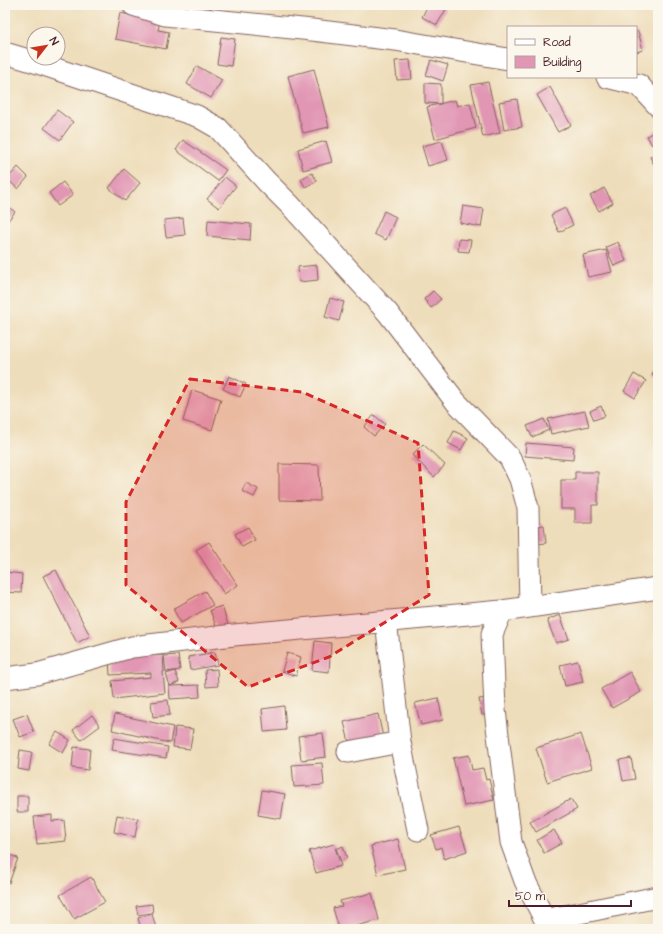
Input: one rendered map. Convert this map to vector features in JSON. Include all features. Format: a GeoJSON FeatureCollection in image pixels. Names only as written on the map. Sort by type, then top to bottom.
{"type":"FeatureCollection","features":[{"type":"Feature","properties":{"kind":"street"},"geometry":{"type":"LineString","coordinates":[[133,5],[165,16],[312,30],[395,40],[507,59]]}},
{"type":"Feature","properties":{"kind":"street"},"geometry":{"type":"LineString","coordinates":[[5,54],[35,62],[197,116],[218,128],[388,313],[456,402],[510,458],[520,479],[528,508],[530,607]]}},
{"type":"Feature","properties":{"kind":"street"},"geometry":{"type":"LineString","coordinates":[[611,78],[639,85],[658,106]]}},
{"type":"Feature","properties":{"kind":"street"},"geometry":{"type":"LineString","coordinates":[[5,678],[37,674],[132,647],[234,635],[502,611],[658,588]]}},
{"type":"Feature","properties":{"kind":"street"},"geometry":{"type":"LineString","coordinates":[[502,611],[492,634],[495,710],[511,842],[525,881],[547,924],[658,897]]}},
{"type":"Feature","properties":{"kind":"street"},"geometry":{"type":"LineString","coordinates":[[386,621],[400,742],[418,830]]}},
{"type":"Feature","properties":{"kind":"street"},"geometry":{"type":"LineString","coordinates":[[348,752],[400,742]]}},
{"type":"Feature","properties":{"kind":"highlighted area"},"geometry":{"type":"Polygon","coordinates":[[[190,379],[302,392],[418,443],[429,595],[329,657],[248,687],[126,585],[126,502],[190,379]]]}},
{"type":"Feature","properties":{"kind":"building"},"geometry":{"type":"Polygon","coordinates":[[[428,5],[438,5],[446,9],[437,25],[422,17],[428,5]]]}},
{"type":"Feature","properties":{"kind":"building"},"geometry":{"type":"Polygon","coordinates":[[[120,13],[160,21],[158,30],[169,32],[166,49],[115,39],[120,13]]]}},
{"type":"Feature","properties":{"kind":"building"},"geometry":{"type":"Polygon","coordinates":[[[637,32],[643,50],[637,52],[637,32]]]}},
{"type":"Feature","properties":{"kind":"building"},"geometry":{"type":"Polygon","coordinates":[[[221,37],[235,39],[231,66],[217,64],[221,37]]]}},
{"type":"Feature","properties":{"kind":"building"},"geometry":{"type":"Polygon","coordinates":[[[410,60],[412,79],[397,80],[395,61],[410,60]]]}},
{"type":"Feature","properties":{"kind":"building"},"geometry":{"type":"Polygon","coordinates":[[[431,60],[448,65],[443,81],[426,75],[431,60]]]}},
{"type":"Feature","properties":{"kind":"building"},"geometry":{"type":"Polygon","coordinates":[[[197,66],[222,80],[211,98],[187,84],[197,66]]]}},
{"type":"Feature","properties":{"kind":"building"},"geometry":{"type":"Polygon","coordinates":[[[314,69],[329,127],[303,133],[288,76],[314,69]]]}},
{"type":"Feature","properties":{"kind":"building"},"geometry":{"type":"Polygon","coordinates":[[[488,82],[500,133],[483,137],[471,85],[488,82]]]}},
{"type":"Feature","properties":{"kind":"building"},"geometry":{"type":"Polygon","coordinates":[[[425,83],[441,84],[441,104],[425,103],[425,83]]]}},
{"type":"Feature","properties":{"kind":"building"},"geometry":{"type":"Polygon","coordinates":[[[550,87],[571,125],[558,132],[537,95],[550,87]]]}},
{"type":"Feature","properties":{"kind":"building"},"geometry":{"type":"Polygon","coordinates":[[[517,99],[522,127],[504,130],[499,102],[517,99]]]}},
{"type":"Feature","properties":{"kind":"building"},"geometry":{"type":"Polygon","coordinates":[[[455,100],[457,106],[470,103],[476,128],[435,139],[427,107],[455,100]]]}},
{"type":"Feature","properties":{"kind":"building"},"geometry":{"type":"Polygon","coordinates":[[[57,110],[73,122],[60,140],[44,128],[57,110]]]}},
{"type":"Feature","properties":{"kind":"building"},"geometry":{"type":"Polygon","coordinates":[[[658,129],[658,141],[652,145],[647,136],[658,129]]]}},
{"type":"Feature","properties":{"kind":"building"},"geometry":{"type":"Polygon","coordinates":[[[183,140],[226,170],[218,181],[176,150],[183,140]]]}},
{"type":"Feature","properties":{"kind":"building"},"geometry":{"type":"Polygon","coordinates":[[[326,141],[332,162],[303,170],[298,149],[326,141]]]}},
{"type":"Feature","properties":{"kind":"building"},"geometry":{"type":"Polygon","coordinates":[[[442,141],[448,160],[428,166],[422,146],[442,141]]]}},
{"type":"Feature","properties":{"kind":"building"},"geometry":{"type":"Polygon","coordinates":[[[658,152],[658,172],[650,157],[658,152]]]}},
{"type":"Feature","properties":{"kind":"building"},"geometry":{"type":"Polygon","coordinates":[[[18,167],[28,177],[18,189],[7,179],[18,167]]]}},
{"type":"Feature","properties":{"kind":"building"},"geometry":{"type":"Polygon","coordinates":[[[124,169],[140,183],[125,201],[109,188],[124,169]]]}},
{"type":"Feature","properties":{"kind":"building"},"geometry":{"type":"Polygon","coordinates":[[[312,173],[317,181],[305,187],[301,179],[312,173]]]}},
{"type":"Feature","properties":{"kind":"building"},"geometry":{"type":"Polygon","coordinates":[[[225,177],[236,186],[219,208],[207,199],[225,177]]]}},
{"type":"Feature","properties":{"kind":"building"},"geometry":{"type":"Polygon","coordinates":[[[63,182],[73,195],[58,206],[49,193],[63,182]]]}},
{"type":"Feature","properties":{"kind":"building"},"geometry":{"type":"Polygon","coordinates":[[[604,188],[613,203],[599,211],[590,196],[604,188]]]}},
{"type":"Feature","properties":{"kind":"building"},"geometry":{"type":"Polygon","coordinates":[[[5,204],[15,212],[5,224],[5,204]]]}},
{"type":"Feature","properties":{"kind":"building"},"geometry":{"type":"Polygon","coordinates":[[[463,206],[484,209],[481,227],[460,223],[463,206]]]}},
{"type":"Feature","properties":{"kind":"building"},"geometry":{"type":"Polygon","coordinates":[[[565,208],[573,225],[559,232],[551,215],[565,208]]]}},
{"type":"Feature","properties":{"kind":"building"},"geometry":{"type":"Polygon","coordinates":[[[384,211],[396,217],[386,240],[374,234],[384,211]]]}},
{"type":"Feature","properties":{"kind":"building"},"geometry":{"type":"Polygon","coordinates":[[[183,218],[185,235],[166,237],[164,220],[183,218]]]}},
{"type":"Feature","properties":{"kind":"building"},"geometry":{"type":"Polygon","coordinates":[[[208,220],[251,224],[250,240],[207,236],[208,220]]]}},
{"type":"Feature","properties":{"kind":"building"},"geometry":{"type":"Polygon","coordinates":[[[459,239],[471,240],[469,252],[458,251],[459,239]]]}},
{"type":"Feature","properties":{"kind":"building"},"geometry":{"type":"Polygon","coordinates":[[[618,242],[626,261],[614,266],[606,247],[618,242]]]}},
{"type":"Feature","properties":{"kind":"building"},"geometry":{"type":"Polygon","coordinates":[[[606,250],[612,272],[588,277],[583,255],[606,250]]]}},
{"type":"Feature","properties":{"kind":"building"},"geometry":{"type":"Polygon","coordinates":[[[317,265],[318,280],[299,282],[298,267],[317,265]]]}},
{"type":"Feature","properties":{"kind":"building"},"geometry":{"type":"Polygon","coordinates":[[[433,291],[441,299],[431,308],[424,299],[433,291]]]}},
{"type":"Feature","properties":{"kind":"building"},"geometry":{"type":"Polygon","coordinates":[[[330,298],[344,302],[339,321],[325,317],[330,298]]]}},
{"type":"Feature","properties":{"kind":"building"},"geometry":{"type":"Polygon","coordinates":[[[658,359],[658,377],[652,375],[658,359]]]}},
{"type":"Feature","properties":{"kind":"building"},"geometry":{"type":"Polygon","coordinates":[[[634,374],[646,381],[635,398],[624,391],[634,374]]]}},
{"type":"Feature","properties":{"kind":"building"},"geometry":{"type":"Polygon","coordinates":[[[229,376],[246,384],[240,397],[223,389],[229,376]]]}},
{"type":"Feature","properties":{"kind":"building"},"geometry":{"type":"Polygon","coordinates":[[[192,390],[221,399],[212,430],[183,421],[192,390]]]}},
{"type":"Feature","properties":{"kind":"building"},"geometry":{"type":"Polygon","coordinates":[[[601,406],[605,416],[594,420],[590,411],[601,406]]]}},
{"type":"Feature","properties":{"kind":"building"},"geometry":{"type":"Polygon","coordinates":[[[585,411],[589,426],[551,434],[548,419],[585,411]]]}},
{"type":"Feature","properties":{"kind":"building"},"geometry":{"type":"Polygon","coordinates":[[[374,415],[385,424],[374,436],[364,427],[374,415]]]}},
{"type":"Feature","properties":{"kind":"building"},"geometry":{"type":"Polygon","coordinates":[[[544,419],[549,430],[532,437],[527,426],[544,419]]]}},
{"type":"Feature","properties":{"kind":"building"},"geometry":{"type":"Polygon","coordinates":[[[454,431],[468,438],[461,450],[448,443],[454,431]]]}},
{"type":"Feature","properties":{"kind":"building"},"geometry":{"type":"Polygon","coordinates":[[[526,443],[574,447],[573,460],[525,456],[526,443]]]}},
{"type":"Feature","properties":{"kind":"building"},"geometry":{"type":"Polygon","coordinates":[[[423,444],[445,465],[434,477],[412,455],[423,444]]]}},
{"type":"Feature","properties":{"kind":"building"},"geometry":{"type":"Polygon","coordinates":[[[279,464],[319,465],[320,501],[279,500],[279,464]]]}},
{"type":"Feature","properties":{"kind":"building"},"geometry":{"type":"Polygon","coordinates":[[[575,472],[598,472],[598,505],[592,505],[592,523],[575,523],[575,509],[561,509],[561,480],[575,480],[575,472]]]}},
{"type":"Feature","properties":{"kind":"building"},"geometry":{"type":"Polygon","coordinates":[[[246,483],[258,489],[254,497],[242,491],[246,483]]]}},
{"type":"Feature","properties":{"kind":"building"},"geometry":{"type":"Polygon","coordinates":[[[544,525],[546,543],[537,544],[535,526],[544,525]]]}},
{"type":"Feature","properties":{"kind":"building"},"geometry":{"type":"Polygon","coordinates":[[[248,527],[255,540],[242,547],[235,534],[248,527]]]}},
{"type":"Feature","properties":{"kind":"building"},"geometry":{"type":"Polygon","coordinates":[[[209,542],[238,585],[224,594],[196,550],[209,542]]]}},
{"type":"Feature","properties":{"kind":"building"},"geometry":{"type":"Polygon","coordinates":[[[56,570],[90,636],[77,643],[43,576],[56,570]]]}},
{"type":"Feature","properties":{"kind":"building"},"geometry":{"type":"Polygon","coordinates":[[[5,572],[22,574],[21,593],[5,592],[5,572]]]}},
{"type":"Feature","properties":{"kind":"building"},"geometry":{"type":"Polygon","coordinates":[[[205,591],[213,605],[181,623],[173,609],[205,591]]]}},
{"type":"Feature","properties":{"kind":"building"},"geometry":{"type":"Polygon","coordinates":[[[222,606],[228,625],[217,629],[210,610],[222,606]]]}},
{"type":"Feature","properties":{"kind":"building"},"geometry":{"type":"Polygon","coordinates":[[[560,615],[569,639],[556,643],[547,620],[560,615]]]}},
{"type":"Feature","properties":{"kind":"building"},"geometry":{"type":"Polygon","coordinates":[[[315,641],[331,643],[329,672],[312,670],[315,641]]]}},
{"type":"Feature","properties":{"kind":"building"},"geometry":{"type":"Polygon","coordinates":[[[215,652],[218,665],[190,670],[188,657],[215,652]]]}},
{"type":"Feature","properties":{"kind":"building"},"geometry":{"type":"Polygon","coordinates":[[[287,653],[301,657],[296,676],[282,671],[287,653]]]}},
{"type":"Feature","properties":{"kind":"building"},"geometry":{"type":"Polygon","coordinates":[[[163,655],[165,693],[114,699],[112,681],[151,677],[151,673],[110,675],[109,658],[163,655]]]}},
{"type":"Feature","properties":{"kind":"building"},"geometry":{"type":"Polygon","coordinates":[[[178,655],[180,670],[166,672],[164,656],[178,655]]]}},
{"type":"Feature","properties":{"kind":"building"},"geometry":{"type":"Polygon","coordinates":[[[578,661],[583,682],[565,686],[560,665],[578,661]]]}},
{"type":"Feature","properties":{"kind":"building"},"geometry":{"type":"Polygon","coordinates":[[[217,669],[218,686],[206,687],[205,670],[217,669]]]}},
{"type":"Feature","properties":{"kind":"building"},"geometry":{"type":"Polygon","coordinates":[[[175,671],[179,682],[170,686],[166,674],[175,671]]]}},
{"type":"Feature","properties":{"kind":"building"},"geometry":{"type":"Polygon","coordinates":[[[630,672],[641,692],[612,708],[601,689],[630,672]]]}},
{"type":"Feature","properties":{"kind":"building"},"geometry":{"type":"Polygon","coordinates":[[[199,685],[200,697],[170,699],[169,686],[199,685]]]}},
{"type":"Feature","properties":{"kind":"building"},"geometry":{"type":"Polygon","coordinates":[[[438,698],[443,720],[421,725],[415,703],[438,698]]]}},
{"type":"Feature","properties":{"kind":"building"},"geometry":{"type":"Polygon","coordinates":[[[488,698],[490,713],[482,715],[479,699],[488,698]]]}},
{"type":"Feature","properties":{"kind":"building"},"geometry":{"type":"Polygon","coordinates":[[[168,700],[170,715],[153,717],[151,702],[168,700]]]}},
{"type":"Feature","properties":{"kind":"building"},"geometry":{"type":"Polygon","coordinates":[[[284,706],[286,730],[264,732],[262,709],[284,706]]]}},
{"type":"Feature","properties":{"kind":"building"},"geometry":{"type":"Polygon","coordinates":[[[27,714],[34,732],[20,737],[13,719],[27,714]]]}},
{"type":"Feature","properties":{"kind":"building"},"geometry":{"type":"Polygon","coordinates":[[[115,714],[173,727],[170,743],[112,730],[115,714]]]}},
{"type":"Feature","properties":{"kind":"building"},"geometry":{"type":"Polygon","coordinates":[[[378,714],[384,742],[351,750],[344,722],[378,714]]]}},
{"type":"Feature","properties":{"kind":"building"},"geometry":{"type":"Polygon","coordinates":[[[92,715],[100,726],[81,740],[73,730],[92,715]]]}},
{"type":"Feature","properties":{"kind":"building"},"geometry":{"type":"Polygon","coordinates":[[[175,727],[193,729],[190,749],[173,747],[175,727]]]}},
{"type":"Feature","properties":{"kind":"building"},"geometry":{"type":"Polygon","coordinates":[[[57,732],[70,740],[63,753],[49,744],[57,732]]]}},
{"type":"Feature","properties":{"kind":"building"},"geometry":{"type":"Polygon","coordinates":[[[323,733],[326,757],[301,760],[298,736],[323,733]]]}},
{"type":"Feature","properties":{"kind":"building"},"geometry":{"type":"Polygon","coordinates":[[[581,734],[592,768],[547,782],[536,748],[581,734]]]}},
{"type":"Feature","properties":{"kind":"building"},"geometry":{"type":"Polygon","coordinates":[[[114,738],[168,747],[166,758],[112,750],[114,738]]]}},
{"type":"Feature","properties":{"kind":"building"},"geometry":{"type":"Polygon","coordinates":[[[74,747],[90,749],[88,770],[72,768],[74,747]]]}},
{"type":"Feature","properties":{"kind":"building"},"geometry":{"type":"Polygon","coordinates":[[[20,750],[32,752],[29,771],[18,769],[20,750]]]}},
{"type":"Feature","properties":{"kind":"building"},"geometry":{"type":"Polygon","coordinates":[[[469,755],[472,770],[483,768],[486,780],[489,779],[494,800],[464,806],[453,758],[469,755]]]}},
{"type":"Feature","properties":{"kind":"building"},"geometry":{"type":"Polygon","coordinates":[[[631,758],[635,779],[623,781],[619,760],[631,758]]]}},
{"type":"Feature","properties":{"kind":"building"},"geometry":{"type":"Polygon","coordinates":[[[322,763],[324,785],[294,787],[292,765],[322,763]]]}},
{"type":"Feature","properties":{"kind":"building"},"geometry":{"type":"Polygon","coordinates":[[[262,790],[285,794],[281,819],[258,815],[262,790]]]}},
{"type":"Feature","properties":{"kind":"building"},"geometry":{"type":"Polygon","coordinates":[[[17,796],[28,796],[28,812],[17,812],[17,796]]]}},
{"type":"Feature","properties":{"kind":"building"},"geometry":{"type":"Polygon","coordinates":[[[571,799],[577,809],[536,832],[530,822],[571,799]]]}},
{"type":"Feature","properties":{"kind":"building"},"geometry":{"type":"Polygon","coordinates":[[[52,815],[52,821],[64,820],[66,841],[37,844],[34,817],[52,815]]]}},
{"type":"Feature","properties":{"kind":"building"},"geometry":{"type":"Polygon","coordinates":[[[117,815],[138,819],[135,837],[114,832],[117,815]]]}},
{"type":"Feature","properties":{"kind":"building"},"geometry":{"type":"Polygon","coordinates":[[[459,827],[467,851],[444,859],[441,847],[436,849],[431,835],[459,827]]]}},
{"type":"Feature","properties":{"kind":"building"},"geometry":{"type":"Polygon","coordinates":[[[554,830],[562,843],[544,853],[537,840],[554,830]]]}},
{"type":"Feature","properties":{"kind":"building"},"geometry":{"type":"Polygon","coordinates":[[[398,839],[405,869],[378,875],[371,846],[398,839]]]}},
{"type":"Feature","properties":{"kind":"building"},"geometry":{"type":"Polygon","coordinates":[[[334,844],[341,866],[316,873],[309,851],[334,844]]]}},
{"type":"Feature","properties":{"kind":"building"},"geometry":{"type":"Polygon","coordinates":[[[343,846],[347,858],[341,861],[336,849],[343,846]]]}},
{"type":"Feature","properties":{"kind":"building"},"geometry":{"type":"Polygon","coordinates":[[[5,853],[18,858],[9,883],[5,881],[5,853]]]}},
{"type":"Feature","properties":{"kind":"building"},"geometry":{"type":"Polygon","coordinates":[[[91,877],[105,902],[74,919],[60,895],[91,877]]]}},
{"type":"Feature","properties":{"kind":"building"},"geometry":{"type":"Polygon","coordinates":[[[372,893],[379,920],[345,929],[339,929],[333,908],[342,906],[340,901],[372,893]]]}},
{"type":"Feature","properties":{"kind":"building"},"geometry":{"type":"Polygon","coordinates":[[[152,904],[153,913],[138,915],[136,906],[152,904]]]}},
{"type":"Feature","properties":{"kind":"building"},"geometry":{"type":"Polygon","coordinates":[[[152,914],[156,928],[141,929],[138,918],[152,914]]]}}]}
